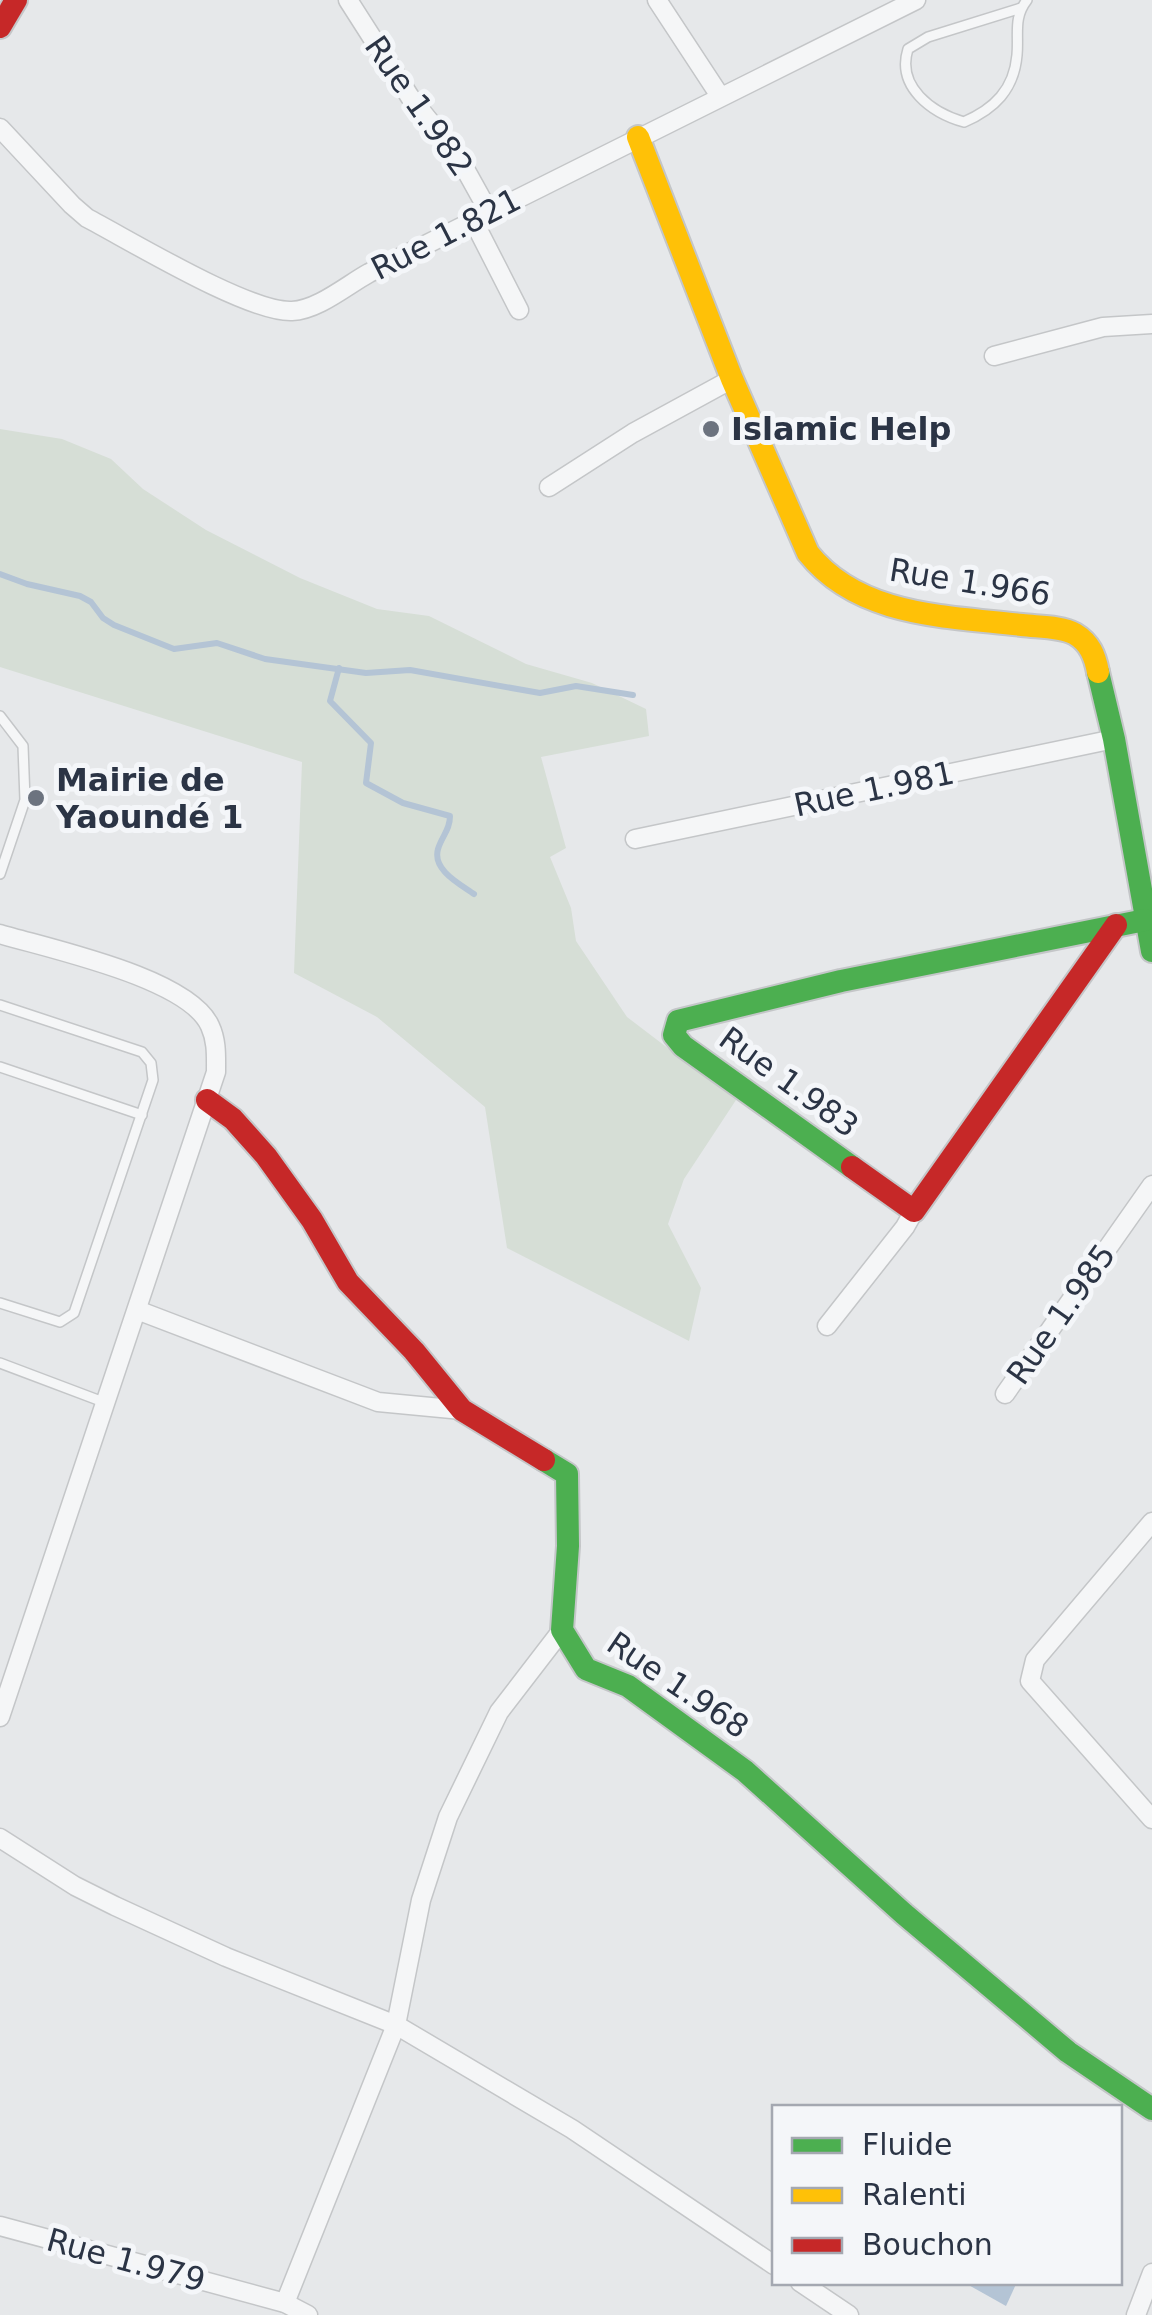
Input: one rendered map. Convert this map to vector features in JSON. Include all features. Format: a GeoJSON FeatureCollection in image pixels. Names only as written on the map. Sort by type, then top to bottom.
{"type":"FeatureCollection","features":[{"type":"Feature","properties":{"kind":"main road"},"geometry":{"type":"LineString","coordinates":[[0,27],[16,0]]}},
{"type":"Feature","properties":{"kind":"main road","name":"Rue 1.966"},"geometry":{"type":"LineString","coordinates":[[638,137],[732,379],[808,553],[816,563],[851,589],[893,610],[1071,631],[1094,654],[1114,739],[1152,951]]}},
{"type":"Feature","properties":{"kind":"main road","name":"Rue 1.983"},"geometry":{"type":"LineString","coordinates":[[914,1210],[683,1046],[674,1036],[678,1021],[846,980],[1145,920]]}},
{"type":"Feature","properties":{"kind":"main road"},"geometry":{"type":"LineString","coordinates":[[914,1210],[1116,925]]}},
{"type":"Feature","properties":{"kind":"main road","name":"Rue 1.968"},"geometry":{"type":"LineString","coordinates":[[207,1100],[232,1118],[266,1156],[312,1220],[348,1282],[414,1351],[462,1410],[567,1474],[568,1546],[562,1630],[586,1669],[628,1686],[745,1770],[904,1914],[1068,2052],[1152,2108]]}},
{"type":"Feature","properties":{"kind":"street","name":"Rue 1.982"},"geometry":{"type":"LineString","coordinates":[[348,0],[410,98],[459,158],[519,310]]}},
{"type":"Feature","properties":{"kind":"street"},"geometry":{"type":"LineString","coordinates":[[657,0],[720,96]]}},
{"type":"Feature","properties":{"kind":"street","name":"Rue 1.821"},"geometry":{"type":"LineString","coordinates":[[0,128],[72,206],[88,218],[247,302],[293,312],[308,308],[368,273],[916,0]]}},
{"type":"Feature","properties":{"kind":"street"},"geometry":{"type":"LineString","coordinates":[[994,356],[1103,327],[1152,324]]}},
{"type":"Feature","properties":{"kind":"street"},"geometry":{"type":"LineString","coordinates":[[549,487],[633,433],[732,379]]}},
{"type":"Feature","properties":{"kind":"street","name":"Rue 1.981"},"geometry":{"type":"LineString","coordinates":[[635,839],[1114,739]]}},
{"type":"Feature","properties":{"kind":"street"},"geometry":{"type":"LineString","coordinates":[[0,1717],[216,1072],[216,1046],[209,1023],[189,999],[164,986],[1,939]]}},
{"type":"Feature","properties":{"kind":"street","name":"Rue 1.985"},"geometry":{"type":"LineString","coordinates":[[1005,1394],[1152,1185]]}},
{"type":"Feature","properties":{"kind":"street"},"geometry":{"type":"LineString","coordinates":[[828,1326],[914,1210]]}},
{"type":"Feature","properties":{"kind":"street"},"geometry":{"type":"LineString","coordinates":[[137,1310],[378,1402],[462,1410]]}},
{"type":"Feature","properties":{"kind":"street"},"geometry":{"type":"LineString","coordinates":[[1152,1522],[1035,1660],[1030,1680],[1152,1819]]}},
{"type":"Feature","properties":{"kind":"street"},"geometry":{"type":"LineString","coordinates":[[284,2303],[396,2025],[421,1900],[448,1817],[499,1712],[562,1630]]}},
{"type":"Feature","properties":{"kind":"street"},"geometry":{"type":"LineString","coordinates":[[0,1838],[60,1877],[115,1906],[226,1957],[396,2025],[572,2129],[772,2265]]}},
{"type":"Feature","properties":{"kind":"street","name":"Rue 1.979"},"geometry":{"type":"LineString","coordinates":[[0,2226],[284,2303],[308,2315]]}},
{"type":"Feature","properties":{"kind":"street"},"geometry":{"type":"LineString","coordinates":[[1136,2315],[1152,2273]]}},
{"type":"Feature","properties":{"kind":"street"},"geometry":{"type":"LineString","coordinates":[[804,2285],[849,2315]]}},
{"type":"Feature","properties":{"kind":"lane"},"geometry":{"type":"LineString","coordinates":[[1024,4],[1015,28],[1014,68],[997,104],[964,122],[948,117],[914,90],[904,62],[908,49],[928,37],[1024,4]]}},
{"type":"Feature","properties":{"kind":"lane"},"geometry":{"type":"LineString","coordinates":[[0,716],[24,746],[25,800],[0,874]]}},
{"type":"Feature","properties":{"kind":"lane"},"geometry":{"type":"LineString","coordinates":[[0,1005],[142,1052],[151,1063],[152,1080],[74,1313],[60,1322],[0,1304]]}},
{"type":"Feature","properties":{"kind":"lane"},"geometry":{"type":"LineString","coordinates":[[0,1067],[142,1115]]}},
{"type":"Feature","properties":{"kind":"lane"},"geometry":{"type":"LineString","coordinates":[[0,1363],[106,1403]]}},
{"type":"Feature","properties":{"kind":"shaded area"},"geometry":{"type":"Polygon","coordinates":[[[0,429],[62,439],[111,459],[143,489],[206,530],[300,578],[377,609],[429,616],[526,664],[592,683],[646,709],[649,736],[541,757],[566,848],[550,857],[571,908],[576,941],[627,1017],[736,1100],[684,1179],[668,1224],[701,1288],[689,1341],[507,1248],[485,1107],[377,1017],[294,973],[302,762],[0,667],[0,429]]]}},
{"type":"Feature","properties":{"kind":"water"},"geometry":{"type":"Polygon","coordinates":[[[969,2285],[1016,2285],[1006,2306],[969,2285]]]}},
{"type":"Feature","properties":{"kind":"waterway"},"geometry":{"type":"LineString","coordinates":[[0,574],[80,596],[114,625],[174,649],[217,643],[265,659],[366,673],[410,670],[540,693],[576,686],[633,695]]}},
{"type":"Feature","properties":{"kind":"waterway"},"geometry":{"type":"LineString","coordinates":[[339,668],[330,701],[371,743],[366,783],[403,803],[450,816],[437,857],[448,876],[474,894]]}},
{"type":"Feature","properties":{"kind":"traffic: fast"},"geometry":{"type":"LineString","coordinates":[[1098,672],[1152,951]]}},
{"type":"Feature","properties":{"kind":"traffic: fast"},"geometry":{"type":"LineString","coordinates":[[852,1167],[683,1046],[674,1035],[678,1021],[841,981],[1145,920]]}},
{"type":"Feature","properties":{"kind":"traffic: fast"},"geometry":{"type":"LineString","coordinates":[[544,1460],[567,1474],[568,1546],[562,1630],[586,1669],[628,1686],[745,1771],[904,1914],[1068,2052],[1152,2109]]}},
{"type":"Feature","properties":{"kind":"traffic: slow"},"geometry":{"type":"LineString","coordinates":[[638,137],[732,379],[808,553],[829,574],[878,602],[935,615],[1069,631],[1088,646],[1098,672]]}},
{"type":"Feature","properties":{"kind":"traffic: jam"},"geometry":{"type":"LineString","coordinates":[[0,27],[16,0]]}},
{"type":"Feature","properties":{"kind":"traffic: jam"},"geometry":{"type":"LineString","coordinates":[[852,1167],[914,1211],[1116,925]]}},
{"type":"Feature","properties":{"kind":"traffic: jam"},"geometry":{"type":"LineString","coordinates":[[207,1100],[233,1119],[266,1156],[312,1220],[348,1282],[414,1351],[462,1410],[544,1460]]}},
{"type":"Feature","properties":{"kind":"place","name":"Islamic Help"},"geometry":{"type":"Point","coordinates":[711,429]}},
{"type":"Feature","properties":{"kind":"place","name":"Mairie de Yaoundé 1"},"geometry":{"type":"Point","coordinates":[36,798]}}]}
